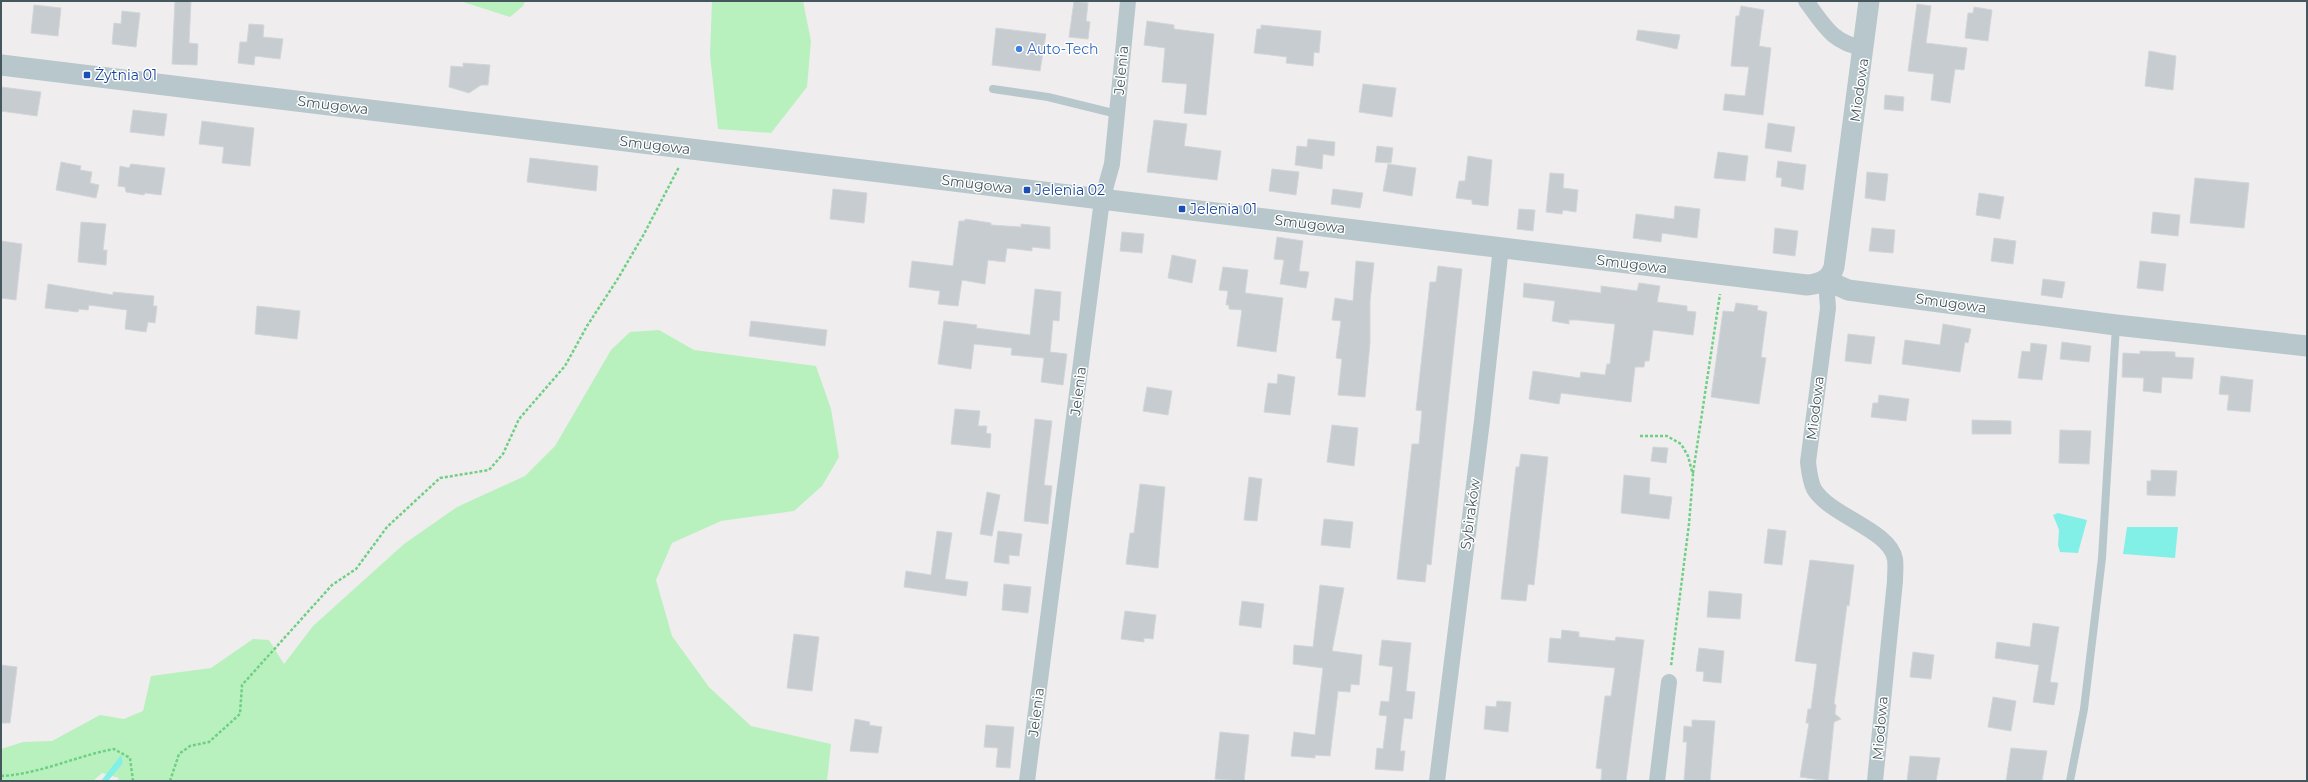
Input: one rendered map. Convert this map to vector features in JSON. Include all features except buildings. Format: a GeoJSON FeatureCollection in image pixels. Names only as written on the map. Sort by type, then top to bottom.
{"type":"FeatureCollection","features":[{"type":"Feature","properties":{"kind":"street","name":"Jelenia"},"geometry":{"type":"LineString","coordinates":[[1027,781],[1102,200],[1112,164],[1128,1]]}},
{"type":"Feature","properties":{"kind":"street"},"geometry":{"type":"LineString","coordinates":[[1806,1],[1835,38],[1844,44],[1864,48]]}},
{"type":"Feature","properties":{"kind":"street","name":"Miodowa"},"geometry":{"type":"LineString","coordinates":[[1869,1],[1839,244],[1833,270],[1826,280],[1828,308],[1808,462],[1809,476],[1814,490],[1831,507],[1871,531],[1891,550],[1895,559],[1895,581],[1875,781]]}},
{"type":"Feature","properties":{"kind":"street","name":"Smugowa"},"geometry":{"type":"LineString","coordinates":[[1,65],[1102,200],[1501,247],[1724,276],[1807,285],[1817,284],[1826,280],[1848,290],[2116,325],[2307,346]]}},
{"type":"Feature","properties":{"kind":"street","name":"Sybiraków"},"geometry":{"type":"LineString","coordinates":[[1437,781],[1482,421],[1501,247]]}},
{"type":"Feature","properties":{"kind":"street"},"geometry":{"type":"LineString","coordinates":[[1657,781],[1669,682]]}},
{"type":"Feature","properties":{"kind":"lane"},"geometry":{"type":"LineString","coordinates":[[993,89],[1048,97],[1117,114]]}},
{"type":"Feature","properties":{"kind":"lane"},"geometry":{"type":"LineString","coordinates":[[2070,781],[2084,709],[2102,558],[2116,325]]}},
{"type":"Feature","properties":{"kind":"path"},"geometry":{"type":"LineString","coordinates":[[170,781],[179,754],[190,746],[209,742],[240,714],[242,685],[332,585],[356,569],[387,527],[440,478],[489,470],[503,454],[519,419],[565,366],[586,326],[617,280],[644,234],[680,165]]}},
{"type":"Feature","properties":{"kind":"path"},"geometry":{"type":"LineString","coordinates":[[1669,682],[1689,524],[1693,476],[1718,303],[1724,276]]}},
{"type":"Feature","properties":{"kind":"path"},"geometry":{"type":"LineString","coordinates":[[1640,436],[1667,436],[1681,444],[1688,456],[1693,476]]}},
{"type":"Feature","properties":{"kind":"path"},"geometry":{"type":"LineString","coordinates":[[1,776],[27,774],[92,753],[114,749],[130,758],[133,781]]}},
{"type":"Feature","properties":{"kind":"green space"},"geometry":{"type":"Polygon","coordinates":[[[460,1],[525,1],[523,6],[510,17],[460,1]]]}},
{"type":"Feature","properties":{"kind":"green space"},"geometry":{"type":"Polygon","coordinates":[[[712,1],[803,1],[811,41],[807,87],[771,133],[718,129],[710,55],[712,1]]]}},
{"type":"Feature","properties":{"kind":"green space"},"geometry":{"type":"Polygon","coordinates":[[[659,330],[694,350],[816,366],[831,409],[839,457],[822,486],[794,511],[721,521],[672,543],[656,580],[672,636],[709,687],[751,726],[831,744],[827,781],[117,781],[119,778],[102,773],[93,781],[1,781],[1,749],[23,742],[52,741],[100,715],[124,719],[143,711],[151,676],[211,668],[253,639],[269,640],[284,664],[313,626],[404,544],[457,507],[525,476],[555,446],[611,350],[630,332],[659,330]]]}},
{"type":"Feature","properties":{"kind":"water"},"geometry":{"type":"Polygon","coordinates":[[[2058,513],[2087,520],[2078,553],[2060,552],[2058,545],[2059,530],[2053,515],[2058,513]]]}},
{"type":"Feature","properties":{"kind":"water"},"geometry":{"type":"Polygon","coordinates":[[[2127,527],[2178,527],[2175,558],[2123,554],[2127,527]]]}},
{"type":"Feature","properties":{"kind":"water"},"geometry":{"type":"Polygon","coordinates":[[[121,755],[123,763],[108,781],[101,781],[121,755]]]}},
{"type":"Feature","properties":{"kind":"place","name":"Auto-Tech"},"geometry":{"type":"Point","coordinates":[1019,49]}},
{"type":"Feature","properties":{"kind":"place","name":"Żytnia 01"},"geometry":{"type":"Point","coordinates":[87,75]}},
{"type":"Feature","properties":{"kind":"place","name":"Jelenia 02"},"geometry":{"type":"Point","coordinates":[1027,190]}},
{"type":"Feature","properties":{"kind":"place","name":"Jelenia 01"},"geometry":{"type":"Point","coordinates":[1182,209]}}]}
